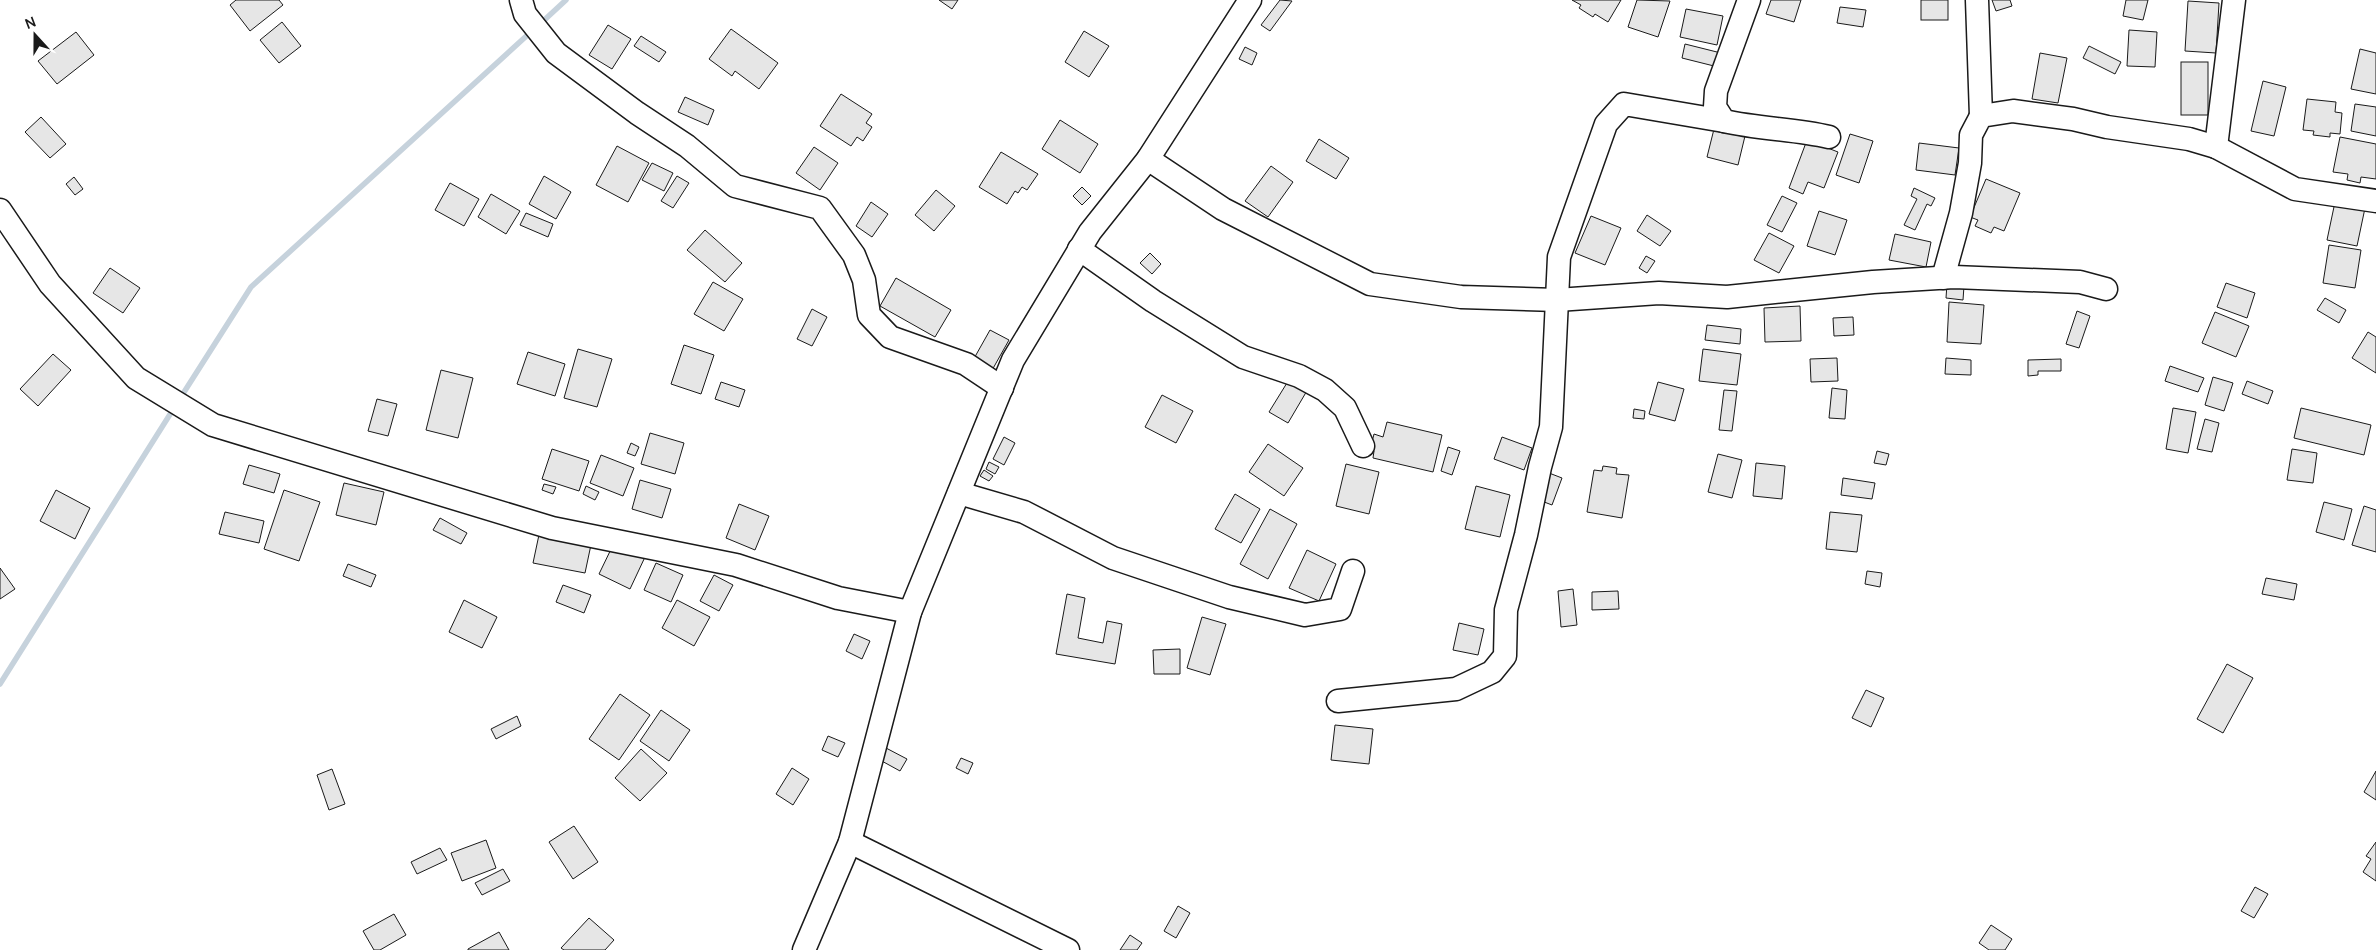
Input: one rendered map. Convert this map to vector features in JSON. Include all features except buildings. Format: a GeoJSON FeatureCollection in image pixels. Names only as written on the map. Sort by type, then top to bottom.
{"type":"FeatureCollection","features":[{"type":"Feature","properties":{"kind":"street"},"geometry":{"type":"LineString","coordinates":[[804,950],[850,842],[910,612],[1014,360],[1079,249],[1148,159],[1250,0]]}},
{"type":"Feature","properties":{"kind":"street"},"geometry":{"type":"LineString","coordinates":[[1724,121],[1715,108],[1716,91],[1749,0]]}},
{"type":"Feature","properties":{"kind":"street"},"geometry":{"type":"LineString","coordinates":[[1943,278],[1961,213],[1970,164],[1971,135],[1981,116],[1977,0]]}},
{"type":"Feature","properties":{"kind":"street"},"geometry":{"type":"LineString","coordinates":[[2216,147],[2234,0]]}},
{"type":"Feature","properties":{"kind":"street"},"geometry":{"type":"LineString","coordinates":[[523,7],[556,53],[637,113],[687,146],[735,186],[820,208],[854,255],[864,280],[869,315],[890,337],[966,364],[1002,388]]}},
{"type":"Feature","properties":{"kind":"street"},"geometry":{"type":"LineString","coordinates":[[1338,701],[1456,689],[1492,672],[1505,656],[1506,610],[1526,535],[1540,467],[1551,427],[1559,258],[1606,124],[1624,104],[1757,128],[1799,130],[1829,137]]}},
{"type":"Feature","properties":{"kind":"street"},"geometry":{"type":"LineString","coordinates":[[1981,116],[2013,111],[2190,139],[2216,147],[2295,188],[2376,201]]}},
{"type":"Feature","properties":{"kind":"street"},"geometry":{"type":"LineString","coordinates":[[1148,159],[1223,209],[1370,284],[1461,297],[1557,300],[1659,293],[1727,297],[1872,282],[1943,278],[2070,282],[2106,289]]}},
{"type":"Feature","properties":{"kind":"street"},"geometry":{"type":"LineString","coordinates":[[0,210],[50,284],[136,378],[213,425],[552,528],[736,565],[838,598],[910,612]]}},
{"type":"Feature","properties":{"kind":"street"},"geometry":{"type":"LineString","coordinates":[[1079,249],[1153,301],[1243,357],[1299,376],[1325,390],[1345,408],[1363,446]]}},
{"type":"Feature","properties":{"kind":"street"},"geometry":{"type":"LineString","coordinates":[[959,493],[1024,512],[1113,558],[1229,596],[1305,615],[1340,609],[1352,571]]}},
{"type":"Feature","properties":{"kind":"street"},"geometry":{"type":"LineString","coordinates":[[850,842],[1068,950]]}},
{"type":"Feature","properties":{"kind":"waterway"},"geometry":{"type":"LineString","coordinates":[[540,24],[566,0]]}},
{"type":"Feature","properties":{"kind":"waterway"},"geometry":{"type":"LineString","coordinates":[[179,400],[251,287],[533,30]]}},
{"type":"Feature","properties":{"kind":"waterway"},"geometry":{"type":"LineString","coordinates":[[0,684],[174,408]]}}]}
